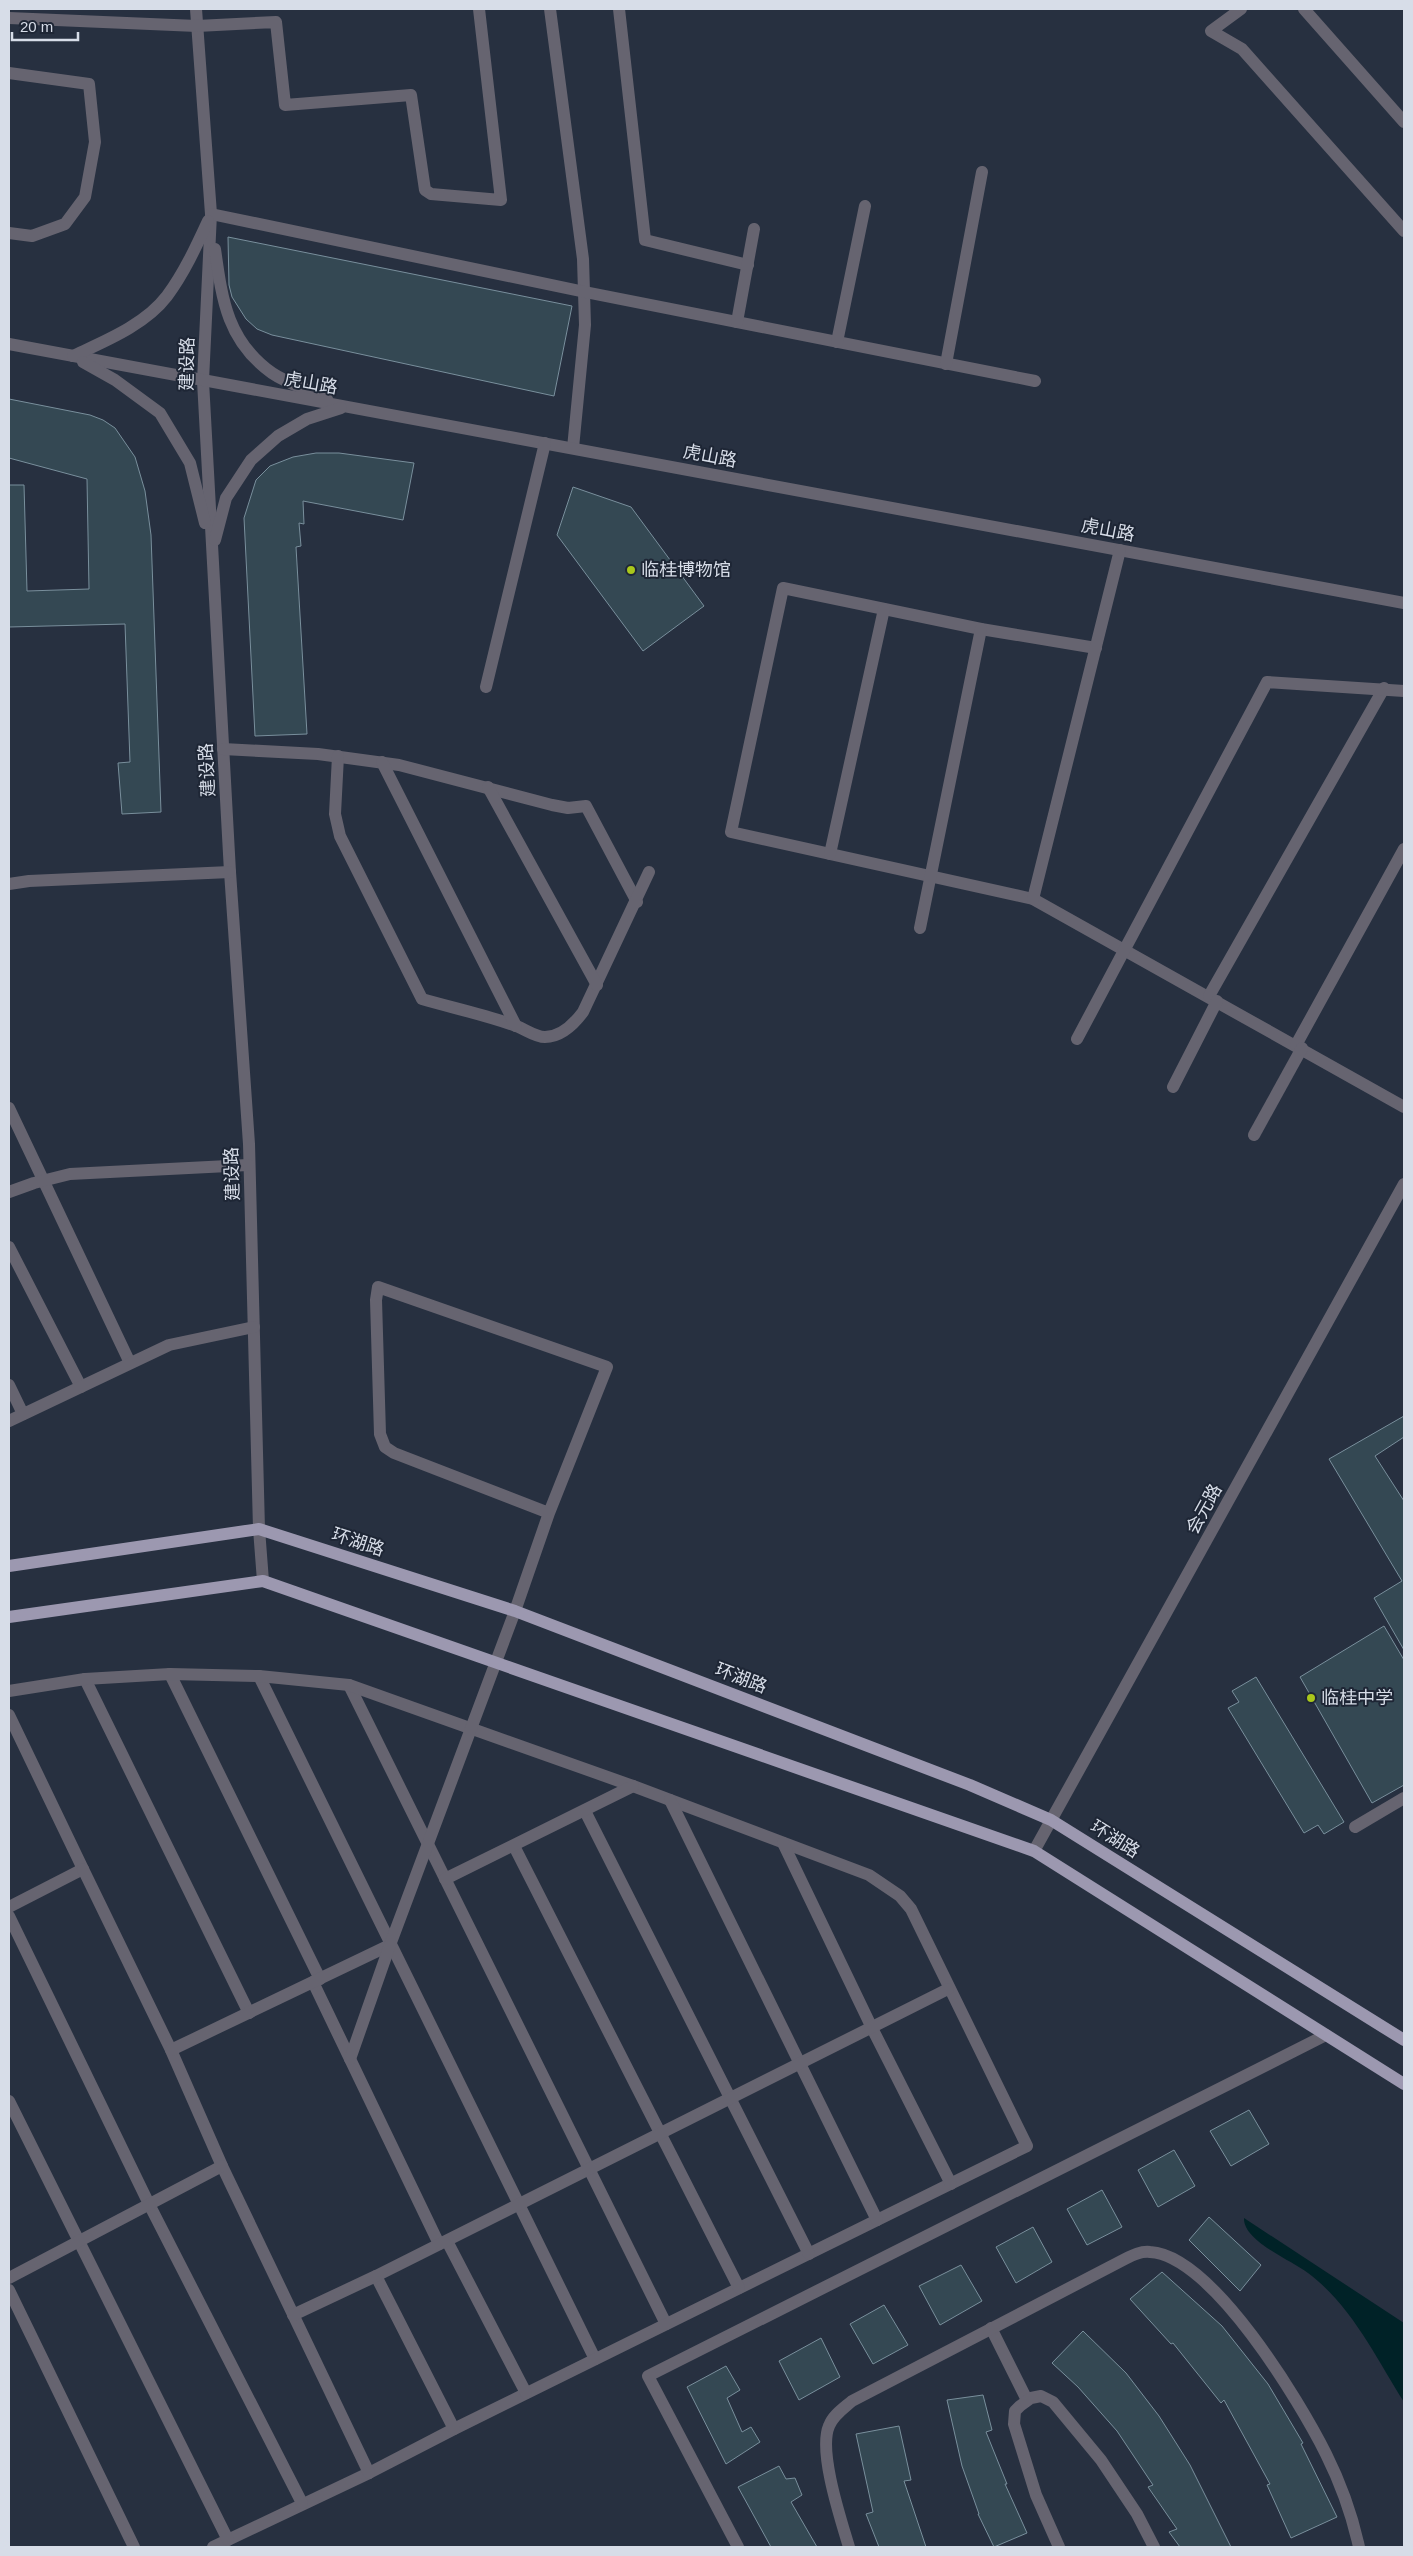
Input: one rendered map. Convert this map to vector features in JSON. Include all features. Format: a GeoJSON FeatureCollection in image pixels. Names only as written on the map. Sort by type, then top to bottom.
{"type":"FeatureCollection","features":[{"type":"Feature","properties":{"kind":"main road","name":"环湖路"},"geometry":{"type":"LineString","coordinates":[[9,1566],[259,1529],[515,1611],[970,1785],[1052,1820],[1404,2040]]}},
{"type":"Feature","properties":{"kind":"main road"},"geometry":{"type":"LineString","coordinates":[[9,1617],[263,1581],[1034,1851],[1404,2084]]}},
{"type":"Feature","properties":{"kind":"street","name":"建设路"},"geometry":{"type":"LineString","coordinates":[[196,9],[211,214],[203,381],[248,1165],[259,1529],[263,1581]]}},
{"type":"Feature","properties":{"kind":"street"},"geometry":{"type":"LineString","coordinates":[[9,18],[197,26],[276,22],[285,105],[411,95],[425,190],[431,194],[501,200],[479,9]]}},
{"type":"Feature","properties":{"kind":"street"},"geometry":{"type":"LineString","coordinates":[[550,9],[583,259],[585,292],[585,325],[573,448]]}},
{"type":"Feature","properties":{"kind":"street"},"geometry":{"type":"LineString","coordinates":[[619,9],[645,240],[748,265]]}},
{"type":"Feature","properties":{"kind":"street"},"geometry":{"type":"LineString","coordinates":[[1241,9],[1211,31],[1242,49],[1404,230]]}},
{"type":"Feature","properties":{"kind":"street"},"geometry":{"type":"LineString","coordinates":[[1304,9],[1404,122]]}},
{"type":"Feature","properties":{"kind":"street"},"geometry":{"type":"LineString","coordinates":[[9,73],[89,84],[95,142],[85,197],[65,224],[32,236],[9,233]]}},
{"type":"Feature","properties":{"kind":"street"},"geometry":{"type":"LineString","coordinates":[[946,364],[982,172]]}},
{"type":"Feature","properties":{"kind":"street"},"geometry":{"type":"LineString","coordinates":[[838,342],[865,206]]}},
{"type":"Feature","properties":{"kind":"street"},"geometry":{"type":"LineString","coordinates":[[211,214],[585,292],[1035,381]]}},
{"type":"Feature","properties":{"kind":"street"},"geometry":{"type":"LineString","coordinates":[[73,356],[116,336],[144,317],[166,298],[191,257],[211,214]]}},
{"type":"Feature","properties":{"kind":"street"},"geometry":{"type":"LineString","coordinates":[[211,214],[222,299],[238,340],[272,373],[344,407]]}},
{"type":"Feature","properties":{"kind":"street"},"geometry":{"type":"LineString","coordinates":[[737,322],[754,229]]}},
{"type":"Feature","properties":{"kind":"street","name":"虎山路"},"geometry":{"type":"LineString","coordinates":[[9,344],[1404,603]]}},
{"type":"Feature","properties":{"kind":"street"},"geometry":{"type":"LineString","coordinates":[[73,356],[115,380],[160,414],[190,462],[212,552]]}},
{"type":"Feature","properties":{"kind":"street"},"geometry":{"type":"LineString","coordinates":[[212,552],[226,498],[251,460],[278,436],[308,418],[344,407]]}},
{"type":"Feature","properties":{"kind":"street"},"geometry":{"type":"LineString","coordinates":[[486,687],[544,443]]}},
{"type":"Feature","properties":{"kind":"street"},"geometry":{"type":"LineString","coordinates":[[1033,899],[1120,550]]}},
{"type":"Feature","properties":{"kind":"street"},"geometry":{"type":"LineString","coordinates":[[1096,648],[982,629],[783,588],[731,832],[1033,899],[1403,1104]]}},
{"type":"Feature","properties":{"kind":"street"},"geometry":{"type":"LineString","coordinates":[[830,854],[884,609]]}},
{"type":"Feature","properties":{"kind":"street"},"geometry":{"type":"LineString","coordinates":[[920,928],[982,629]]}},
{"type":"Feature","properties":{"kind":"street"},"geometry":{"type":"LineString","coordinates":[[1077,1039],[1126,951],[1267,682],[1384,688],[1404,691]]}},
{"type":"Feature","properties":{"kind":"street"},"geometry":{"type":"LineString","coordinates":[[1172,1087],[1213,999],[1384,688]]}},
{"type":"Feature","properties":{"kind":"street"},"geometry":{"type":"LineString","coordinates":[[223,750],[338,756],[382,762],[568,808],[586,806],[637,902]]}},
{"type":"Feature","properties":{"kind":"street"},"geometry":{"type":"LineString","coordinates":[[338,756],[335,814],[340,836],[422,999],[516,1026],[545,1037],[562,1032],[576,1022],[583,1012],[637,902],[649,872]]}},
{"type":"Feature","properties":{"kind":"street"},"geometry":{"type":"LineString","coordinates":[[382,762],[516,1026]]}},
{"type":"Feature","properties":{"kind":"street"},"geometry":{"type":"LineString","coordinates":[[488,787],[597,985]]}},
{"type":"Feature","properties":{"kind":"street"},"geometry":{"type":"LineString","coordinates":[[1254,1135],[1404,849]]}},
{"type":"Feature","properties":{"kind":"street"},"geometry":{"type":"LineString","coordinates":[[9,884],[230,872]]}},
{"type":"Feature","properties":{"kind":"street"},"geometry":{"type":"LineString","coordinates":[[9,1108],[130,1363]]}},
{"type":"Feature","properties":{"kind":"street"},"geometry":{"type":"LineString","coordinates":[[9,1192],[42,1180],[91,1172],[248,1165]]}},
{"type":"Feature","properties":{"kind":"street","name":"会元路"},"geometry":{"type":"LineString","coordinates":[[1034,1851],[1404,1184]]}},
{"type":"Feature","properties":{"kind":"street"},"geometry":{"type":"LineString","coordinates":[[9,1247],[80,1387]]}},
{"type":"Feature","properties":{"kind":"street"},"geometry":{"type":"LineString","coordinates":[[350,2059],[390,1945],[515,1611],[548,1513],[607,1367],[378,1287],[376,1300],[380,1434],[385,1446],[394,1454],[548,1513]]}},
{"type":"Feature","properties":{"kind":"street"},"geometry":{"type":"LineString","coordinates":[[9,1421],[169,1345],[254,1327]]}},
{"type":"Feature","properties":{"kind":"street"},"geometry":{"type":"LineString","coordinates":[[9,1385],[22,1414]]}},
{"type":"Feature","properties":{"kind":"street"},"geometry":{"type":"LineString","coordinates":[[170,1674],[316,1981],[350,2059],[443,2242],[526,2393]]}},
{"type":"Feature","properties":{"kind":"street"},"geometry":{"type":"LineString","coordinates":[[9,1691],[85,1679],[170,1674],[259,1676],[349,1685],[470,1730],[633,1786],[869,1875],[900,1896],[911,1909],[948,1989],[1027,2146],[454,2428],[369,2473],[213,2547]]}},
{"type":"Feature","properties":{"kind":"street"},"geometry":{"type":"LineString","coordinates":[[259,1676],[595,2359]]}},
{"type":"Feature","properties":{"kind":"street"},"geometry":{"type":"LineString","coordinates":[[85,1679],[249,2012]]}},
{"type":"Feature","properties":{"kind":"street"},"geometry":{"type":"LineString","coordinates":[[349,1685],[666,2324]]}},
{"type":"Feature","properties":{"kind":"street"},"geometry":{"type":"LineString","coordinates":[[9,1715],[171,2050],[222,2166],[369,2473]]}},
{"type":"Feature","properties":{"kind":"street"},"geometry":{"type":"LineString","coordinates":[[445,1880],[586,1812],[633,1786]]}},
{"type":"Feature","properties":{"kind":"street"},"geometry":{"type":"LineString","coordinates":[[1355,1827],[1404,1798]]}},
{"type":"Feature","properties":{"kind":"street"},"geometry":{"type":"LineString","coordinates":[[670,1800],[799,2064],[878,2220]]}},
{"type":"Feature","properties":{"kind":"street"},"geometry":{"type":"LineString","coordinates":[[586,1812],[808,2254]]}},
{"type":"Feature","properties":{"kind":"street"},"geometry":{"type":"LineString","coordinates":[[783,1843],[872,2028],[951,2184]]}},
{"type":"Feature","properties":{"kind":"street"},"geometry":{"type":"LineString","coordinates":[[514,1846],[739,2288]]}},
{"type":"Feature","properties":{"kind":"street"},"geometry":{"type":"LineString","coordinates":[[9,1907],[83,1869]]}},
{"type":"Feature","properties":{"kind":"street"},"geometry":{"type":"LineString","coordinates":[[9,1916],[149,2204],[302,2504]]}},
{"type":"Feature","properties":{"kind":"street"},"geometry":{"type":"LineString","coordinates":[[171,2050],[390,1945]]}},
{"type":"Feature","properties":{"kind":"street"},"geometry":{"type":"LineString","coordinates":[[293,2315],[519,2205],[948,1989]]}},
{"type":"Feature","properties":{"kind":"street"},"geometry":{"type":"LineString","coordinates":[[738,2547],[648,2376],[1326,2035]]}},
{"type":"Feature","properties":{"kind":"street"},"geometry":{"type":"LineString","coordinates":[[9,2101],[228,2540]]}},
{"type":"Feature","properties":{"kind":"street"},"geometry":{"type":"LineString","coordinates":[[9,2278],[222,2166]]}},
{"type":"Feature","properties":{"kind":"street"},"geometry":{"type":"LineString","coordinates":[[849,2547],[828,2465],[826,2439],[830,2423],[852,2401],[1134,2255],[1149,2252],[1179,2262],[1227,2303],[1293,2395],[1335,2473],[1347,2500],[1359,2547]]}},
{"type":"Feature","properties":{"kind":"street"},"geometry":{"type":"LineString","coordinates":[[376,2276],[454,2428]]}},
{"type":"Feature","properties":{"kind":"street"},"geometry":{"type":"LineString","coordinates":[[9,2290],[134,2547]]}},
{"type":"Feature","properties":{"kind":"street"},"geometry":{"type":"LineString","coordinates":[[991,2328],[1028,2400]]}},
{"type":"Feature","properties":{"kind":"street"},"geometry":{"type":"LineString","coordinates":[[1059,2547],[1036,2495],[1014,2424],[1015,2411],[1028,2400],[1041,2396],[1047,2398],[1065,2416],[1101,2460],[1137,2514],[1154,2547]]}},
{"type":"Feature","properties":{"kind":"shaded area"},"geometry":{"type":"Polygon","coordinates":[[[1244,2218],[1404,2323],[1404,2402],[1362,2333],[1338,2301],[1308,2273],[1259,2242],[1246,2226],[1244,2218]]]}},
{"type":"Feature","properties":{"kind":"building"},"geometry":{"type":"Polygon","coordinates":[[[228,237],[572,306],[554,396],[272,335],[257,329],[246,319],[232,297],[229,285],[228,237]]]}},
{"type":"Feature","properties":{"kind":"building"},"geometry":{"type":"Polygon","coordinates":[[[9,399],[90,415],[103,420],[115,428],[135,457],[145,491],[151,535],[161,812],[122,814],[118,763],[130,762],[125,624],[9,627],[9,485],[24,485],[27,591],[89,589],[87,479],[9,458],[9,399]]]}},
{"type":"Feature","properties":{"kind":"building"},"geometry":{"type":"Polygon","coordinates":[[[316,453],[339,453],[414,463],[403,520],[303,501],[304,524],[299,523],[301,546],[296,547],[307,734],[255,736],[244,518],[256,480],[270,466],[293,457],[316,453]]]}},
{"type":"Feature","properties":{"kind":"building","name":"临桂博物馆"},"geometry":{"type":"Polygon","coordinates":[[[573,487],[631,507],[704,606],[643,651],[557,535],[573,487]]]}},
{"type":"Feature","properties":{"kind":"building"},"geometry":{"type":"Polygon","coordinates":[[[1404,1416],[1404,1437],[1375,1456],[1404,1501],[1404,1650],[1374,1598],[1402,1581],[1329,1459],[1404,1416]]]}},
{"type":"Feature","properties":{"kind":"building"},"geometry":{"type":"Polygon","coordinates":[[[1384,1626],[1404,1660],[1404,1785],[1372,1803],[1300,1677],[1384,1626]]]}},
{"type":"Feature","properties":{"kind":"building"},"geometry":{"type":"Polygon","coordinates":[[[1256,1677],[1344,1822],[1324,1834],[1318,1825],[1304,1833],[1228,1708],[1239,1702],[1232,1691],[1256,1677]]]}},
{"type":"Feature","properties":{"kind":"building"},"geometry":{"type":"Polygon","coordinates":[[[1249,2110],[1269,2144],[1231,2166],[1210,2131],[1249,2110]]]}},
{"type":"Feature","properties":{"kind":"building"},"geometry":{"type":"Polygon","coordinates":[[[1174,2150],[1195,2186],[1158,2207],[1138,2170],[1174,2150]]]}},
{"type":"Feature","properties":{"kind":"building"},"geometry":{"type":"Polygon","coordinates":[[[1102,2190],[1122,2227],[1087,2245],[1067,2209],[1102,2190]]]}},
{"type":"Feature","properties":{"kind":"building"},"geometry":{"type":"Polygon","coordinates":[[[1209,2217],[1261,2265],[1240,2291],[1189,2240],[1209,2217]]]}},
{"type":"Feature","properties":{"kind":"building"},"geometry":{"type":"Polygon","coordinates":[[[1033,2227],[1052,2262],[1016,2283],[996,2247],[1033,2227]]]}},
{"type":"Feature","properties":{"kind":"building"},"geometry":{"type":"Polygon","coordinates":[[[961,2265],[982,2301],[940,2325],[919,2286],[961,2265]]]}},
{"type":"Feature","properties":{"kind":"building"},"geometry":{"type":"Polygon","coordinates":[[[1162,2272],[1222,2326],[1268,2384],[1303,2443],[1301,2444],[1337,2517],[1291,2538],[1267,2485],[1270,2484],[1224,2400],[1221,2403],[1173,2343],[1171,2344],[1130,2299],[1162,2272]]]}},
{"type":"Feature","properties":{"kind":"building"},"geometry":{"type":"Polygon","coordinates":[[[884,2305],[908,2345],[873,2364],[850,2324],[884,2305]]]}},
{"type":"Feature","properties":{"kind":"building"},"geometry":{"type":"Polygon","coordinates":[[[1083,2331],[1126,2373],[1159,2416],[1190,2465],[1231,2547],[1180,2547],[1169,2532],[1177,2529],[1148,2487],[1153,2485],[1117,2431],[1078,2387],[1052,2363],[1083,2331]]]}},
{"type":"Feature","properties":{"kind":"building"},"geometry":{"type":"Polygon","coordinates":[[[821,2338],[840,2377],[799,2400],[779,2361],[821,2338]]]}},
{"type":"Feature","properties":{"kind":"building"},"geometry":{"type":"Polygon","coordinates":[[[726,2366],[740,2390],[727,2398],[742,2432],[751,2427],[760,2442],[726,2464],[687,2387],[726,2366]]]}},
{"type":"Feature","properties":{"kind":"building"},"geometry":{"type":"Polygon","coordinates":[[[983,2395],[992,2430],[986,2432],[1007,2484],[1005,2484],[1027,2533],[994,2547],[978,2514],[962,2466],[947,2400],[983,2395]]]}},
{"type":"Feature","properties":{"kind":"building"},"geometry":{"type":"Polygon","coordinates":[[[899,2426],[911,2480],[904,2481],[926,2547],[879,2547],[866,2514],[873,2512],[856,2434],[899,2426]]]}},
{"type":"Feature","properties":{"kind":"building"},"geometry":{"type":"Polygon","coordinates":[[[779,2466],[786,2479],[795,2478],[802,2495],[791,2502],[817,2547],[771,2547],[738,2487],[779,2466]]]}},
{"type":"Feature","properties":{"kind":"place","name":"临桂博物馆"},"geometry":{"type":"Point","coordinates":[631,570]}},
{"type":"Feature","properties":{"kind":"place","name":"临桂中学"},"geometry":{"type":"Point","coordinates":[1311,1698]}}]}
